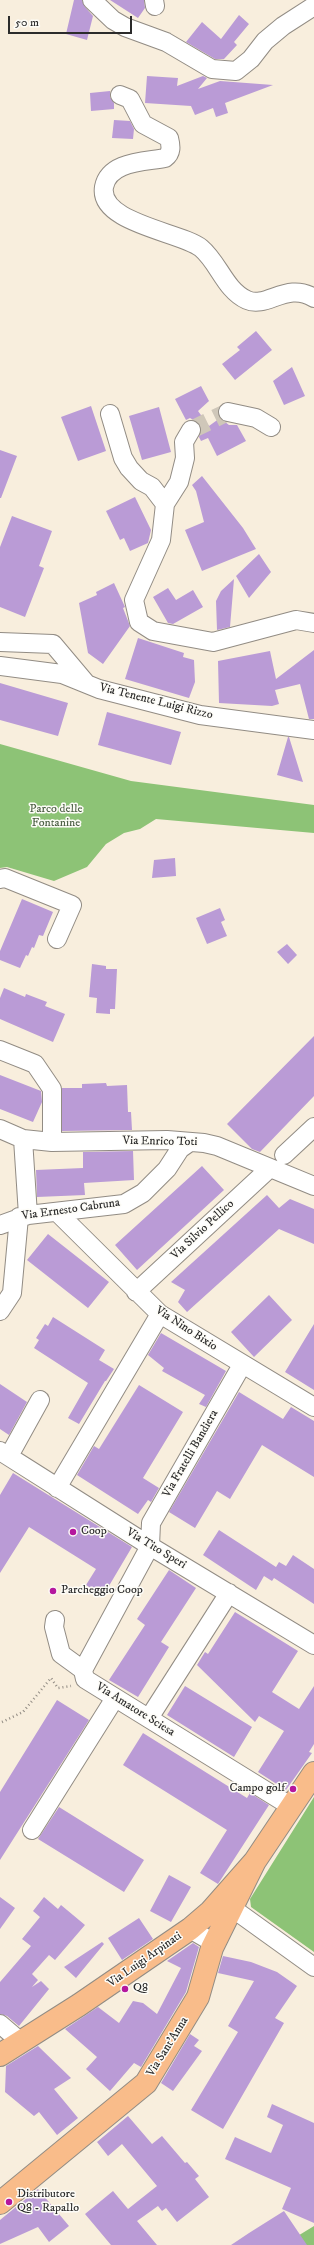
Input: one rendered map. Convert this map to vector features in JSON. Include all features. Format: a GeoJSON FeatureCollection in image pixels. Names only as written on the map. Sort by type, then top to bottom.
{"type":"FeatureCollection","features":[{"type":"Feature","properties":{"kind":"main road"},"geometry":{"type":"LineString","coordinates":[[255,1861],[314,1773]]}},
{"type":"Feature","properties":{"kind":"main road","name":"Via Sant'Anna"},"geometry":{"type":"LineString","coordinates":[[0,2203],[146,2083],[198,1997],[212,1948],[255,1861]]}},
{"type":"Feature","properties":{"kind":"main road","name":"Via Luigi Arpinati"},"geometry":{"type":"LineString","coordinates":[[0,2055],[79,2005],[190,1929],[211,1911],[255,1861]]}},
{"type":"Feature","properties":{"kind":"street"},"geometry":{"type":"LineString","coordinates":[[92,0],[113,20],[126,27],[166,42],[212,69],[236,71],[251,59],[266,41],[283,26],[314,6]]}},
{"type":"Feature","properties":{"kind":"street"},"geometry":{"type":"LineString","coordinates":[[120,95],[130,99],[143,124],[168,138],[170,149],[169,154],[165,158],[119,167],[110,174],[104,186],[104,196],[110,206],[149,228],[201,248],[228,284],[238,295],[248,300],[256,302],[287,293],[299,292],[306,293],[314,298]]}},
{"type":"Feature","properties":{"kind":"street"},"geometry":{"type":"LineString","coordinates":[[228,412],[256,418],[270,427]]}},
{"type":"Feature","properties":{"kind":"street"},"geometry":{"type":"LineString","coordinates":[[110,414],[123,458],[129,468],[140,481],[152,487],[165,504]]}},
{"type":"Feature","properties":{"kind":"street"},"geometry":{"type":"LineString","coordinates":[[191,430],[184,442],[185,458],[179,482],[165,504],[161,540],[134,600],[139,622],[154,631],[213,642],[296,620],[314,623]]}},
{"type":"Feature","properties":{"kind":"street"},"geometry":{"type":"LineString","coordinates":[[0,642],[53,644],[87,684]]}},
{"type":"Feature","properties":{"kind":"street","name":"Via Tenente Luigi Rizzo"},"geometry":{"type":"LineString","coordinates":[[0,666],[62,674],[87,684],[200,715],[314,730]]}},
{"type":"Feature","properties":{"kind":"street"},"geometry":{"type":"LineString","coordinates":[[0,878],[5,878],[72,905],[57,938]]}},
{"type":"Feature","properties":{"kind":"street"},"geometry":{"type":"LineString","coordinates":[[0,1050],[35,1064],[52,1088],[52,1142]]}},
{"type":"Feature","properties":{"kind":"street"},"geometry":{"type":"LineString","coordinates":[[284,1156],[314,1127]]}},
{"type":"Feature","properties":{"kind":"street","name":"Via Enrico Toti"},"geometry":{"type":"LineString","coordinates":[[0,1129],[23,1139],[52,1142],[167,1140],[217,1146],[314,1186]]}},
{"type":"Feature","properties":{"kind":"street"},"geometry":{"type":"LineString","coordinates":[[0,1311],[12,1293],[23,1216],[23,1139]]}},
{"type":"Feature","properties":{"kind":"street","name":"Via Ernesto Cabruna"},"geometry":{"type":"LineString","coordinates":[[0,1225],[23,1216],[124,1204],[143,1193],[166,1169],[180,1149],[190,1142]]}},
{"type":"Feature","properties":{"kind":"street","name":"Via Silvio Pellico"},"geometry":{"type":"LineString","coordinates":[[136,1292],[270,1168]]}},
{"type":"Feature","properties":{"kind":"street","name":"Via Nino Bixio"},"geometry":{"type":"LineString","coordinates":[[57,1212],[136,1292],[160,1314],[242,1365],[314,1407]]}},
{"type":"Feature","properties":{"kind":"street"},"geometry":{"type":"LineString","coordinates":[[57,1488],[160,1314]]}},
{"type":"Feature","properties":{"kind":"street","name":"Via Fratelli Bandiera"},"geometry":{"type":"LineString","coordinates":[[150,1546],[151,1523],[242,1365]]}},
{"type":"Feature","properties":{"kind":"street"},"geometry":{"type":"LineString","coordinates":[[5,1454],[40,1400]]}},
{"type":"Feature","properties":{"kind":"street","name":"Via Tito Speri"},"geometry":{"type":"LineString","coordinates":[[5,1454],[150,1546],[314,1645]]}},
{"type":"Feature","properties":{"kind":"street"},"geometry":{"type":"LineString","coordinates":[[84,1674],[150,1546]]}},
{"type":"Feature","properties":{"kind":"street"},"geometry":{"type":"LineString","coordinates":[[149,1718],[229,1593]]}},
{"type":"Feature","properties":{"kind":"street","name":"Via Amatore Sciesa"},"geometry":{"type":"LineString","coordinates":[[55,1620],[54,1627],[61,1654],[114,1698],[149,1718],[292,1807]]}},
{"type":"Feature","properties":{"kind":"street"},"geometry":{"type":"LineString","coordinates":[[32,1830],[114,1698]]}},
{"type":"Feature","properties":{"kind":"street"},"geometry":{"type":"LineString","coordinates":[[232,1908],[314,1967]]}},
{"type":"Feature","properties":{"kind":"street"},"geometry":{"type":"LineString","coordinates":[[190,1929],[209,1940],[212,1948]]}},
{"type":"Feature","properties":{"kind":"street"},"geometry":{"type":"LineString","coordinates":[[0,2024],[21,2042]]}},
{"type":"Feature","properties":{"kind":"path"},"geometry":{"type":"LineString","coordinates":[[2,1722],[23,1712],[51,1678],[58,1688],[74,1686],[84,1674]]}},
{"type":"Feature","properties":{"kind":"green space","name":"Parco delle Fontanine"},"geometry":{"type":"Polygon","coordinates":[[[0,744],[131,781],[314,805],[314,833],[156,819],[140,829],[124,833],[106,844],[87,867],[54,881],[7,867],[0,868],[0,744]]]}},
{"type":"Feature","properties":{"kind":"green space"},"geometry":{"type":"Polygon","coordinates":[[[314,1797],[314,1952],[251,1907],[250,1899],[314,1797]]]}},
{"type":"Feature","properties":{"kind":"green space"},"geometry":{"type":"Polygon","coordinates":[[[314,2226],[314,2245],[283,2245],[314,2226]]]}},
{"type":"Feature","properties":{"kind":"building"},"geometry":{"type":"Polygon","coordinates":[[[74,0],[82,0],[85,7],[93,16],[87,40],[66,34],[74,0]]]}},
{"type":"Feature","properties":{"kind":"building"},"geometry":{"type":"Polygon","coordinates":[[[110,0],[144,0],[145,8],[138,18],[110,0]]]}},
{"type":"Feature","properties":{"kind":"building"},"geometry":{"type":"Polygon","coordinates":[[[239,15],[249,24],[234,42],[237,45],[224,59],[215,59],[186,42],[202,22],[221,39],[239,15]]]}},
{"type":"Feature","properties":{"kind":"building"},"geometry":{"type":"Polygon","coordinates":[[[147,76],[178,78],[177,86],[203,76],[207,78],[198,89],[220,81],[273,85],[225,103],[228,113],[216,117],[213,108],[195,115],[191,106],[145,103],[147,76]]]}},
{"type":"Feature","properties":{"kind":"building"},"geometry":{"type":"Polygon","coordinates":[[[110,91],[110,97],[114,103],[114,109],[91,111],[90,93],[110,91]]]}},
{"type":"Feature","properties":{"kind":"building"},"geometry":{"type":"Polygon","coordinates":[[[114,120],[130,121],[134,129],[133,139],[112,138],[114,120]]]}},
{"type":"Feature","properties":{"kind":"building"},"geometry":{"type":"Polygon","coordinates":[[[256,331],[272,350],[235,380],[222,364],[240,350],[237,347],[256,331]]]}},
{"type":"Feature","properties":{"kind":"building"},"geometry":{"type":"Polygon","coordinates":[[[292,367],[305,396],[284,405],[273,381],[292,367]]]}},
{"type":"Feature","properties":{"kind":"building"},"geometry":{"type":"Polygon","coordinates":[[[201,386],[209,401],[198,411],[209,426],[220,418],[229,425],[237,425],[246,441],[217,456],[208,438],[201,441],[199,437],[201,430],[200,424],[190,418],[186,420],[175,399],[201,386]]]}},
{"type":"Feature","properties":{"kind":"building"},"geometry":{"type":"Polygon","coordinates":[[[91,406],[106,451],[78,461],[61,417],[91,406]]]}},
{"type":"Feature","properties":{"kind":"building"},"geometry":{"type":"Polygon","coordinates":[[[159,407],[171,452],[142,460],[129,416],[159,407]]]}},
{"type":"Feature","properties":{"kind":"building"},"geometry":{"type":"Polygon","coordinates":[[[0,450],[17,456],[1,498],[0,498],[0,450]]]}},
{"type":"Feature","properties":{"kind":"building"},"geometry":{"type":"Polygon","coordinates":[[[202,476],[243,528],[256,549],[202,571],[185,530],[204,522],[196,491],[192,485],[202,476]]]}},
{"type":"Feature","properties":{"kind":"building"},"geometry":{"type":"Polygon","coordinates":[[[135,497],[151,530],[148,543],[130,551],[124,538],[120,540],[106,511],[135,497]]]}},
{"type":"Feature","properties":{"kind":"building"},"geometry":{"type":"Polygon","coordinates":[[[12,516],[52,531],[39,566],[44,568],[25,617],[0,607],[0,547],[12,516]]]}},
{"type":"Feature","properties":{"kind":"building"},"geometry":{"type":"Polygon","coordinates":[[[259,554],[271,572],[249,598],[236,576],[259,554]]]}},
{"type":"Feature","properties":{"kind":"building"},"geometry":{"type":"Polygon","coordinates":[[[234,579],[230,627],[217,630],[216,601],[221,591],[234,579]]]}},
{"type":"Feature","properties":{"kind":"building"},"geometry":{"type":"Polygon","coordinates":[[[114,583],[125,607],[123,608],[130,626],[103,664],[88,653],[79,603],[97,595],[96,592],[114,583]]]}},
{"type":"Feature","properties":{"kind":"building"},"geometry":{"type":"Polygon","coordinates":[[[168,588],[176,600],[193,590],[203,607],[173,624],[168,623],[153,597],[168,588]]]}},
{"type":"Feature","properties":{"kind":"building"},"geometry":{"type":"Polygon","coordinates":[[[138,638],[184,653],[183,657],[194,660],[195,682],[189,698],[125,679],[138,638]]]}},
{"type":"Feature","properties":{"kind":"building"},"geometry":{"type":"Polygon","coordinates":[[[314,650],[314,719],[309,719],[300,684],[275,690],[279,704],[272,706],[219,703],[218,661],[270,651],[276,679],[314,650]]]}},
{"type":"Feature","properties":{"kind":"building"},"geometry":{"type":"Polygon","coordinates":[[[0,683],[68,703],[58,736],[0,720],[0,683]]]}},
{"type":"Feature","properties":{"kind":"building"},"geometry":{"type":"Polygon","coordinates":[[[107,712],[181,732],[171,765],[98,745],[107,712]]]}},
{"type":"Feature","properties":{"kind":"building"},"geometry":{"type":"Polygon","coordinates":[[[289,737],[303,782],[277,775],[289,737]]]}},
{"type":"Feature","properties":{"kind":"building"},"geometry":{"type":"Polygon","coordinates":[[[175,858],[176,876],[152,878],[154,860],[175,858]]]}},
{"type":"Feature","properties":{"kind":"building"},"geometry":{"type":"Polygon","coordinates":[[[22,899],[53,912],[43,936],[39,935],[34,948],[32,947],[28,956],[26,955],[20,968],[0,960],[0,951],[22,899]]]}},
{"type":"Feature","properties":{"kind":"building"},"geometry":{"type":"Polygon","coordinates":[[[220,908],[225,920],[221,922],[227,936],[207,944],[196,918],[220,908]]]}},
{"type":"Feature","properties":{"kind":"building"},"geometry":{"type":"Polygon","coordinates":[[[287,944],[297,955],[288,964],[277,952],[287,944]]]}},
{"type":"Feature","properties":{"kind":"building"},"geometry":{"type":"Polygon","coordinates":[[[92,964],[106,966],[106,969],[117,969],[115,1009],[110,1009],[110,1014],[96,1013],[97,998],[89,997],[92,964]]]}},
{"type":"Feature","properties":{"kind":"building"},"geometry":{"type":"Polygon","coordinates":[[[4,988],[25,997],[26,994],[47,1002],[45,1006],[65,1014],[53,1042],[0,1019],[0,998],[4,988]]]}},
{"type":"Feature","properties":{"kind":"building"},"geometry":{"type":"Polygon","coordinates":[[[314,1036],[314,1096],[260,1152],[252,1149],[227,1124],[314,1036]]]}},
{"type":"Feature","properties":{"kind":"building"},"geometry":{"type":"Polygon","coordinates":[[[0,1075],[41,1091],[42,1102],[33,1122],[0,1109],[0,1075]]]}},
{"type":"Feature","properties":{"kind":"building"},"geometry":{"type":"Polygon","coordinates":[[[106,1083],[107,1086],[127,1085],[128,1112],[131,1112],[132,1130],[62,1131],[62,1088],[82,1088],[82,1084],[106,1083]]]}},
{"type":"Feature","properties":{"kind":"building"},"geometry":{"type":"Polygon","coordinates":[[[133,1151],[134,1180],[84,1183],[85,1195],[37,1197],[36,1170],[83,1168],[83,1152],[133,1151]]]}},
{"type":"Feature","properties":{"kind":"building"},"geometry":{"type":"Polygon","coordinates":[[[202,1166],[224,1190],[137,1270],[115,1245],[202,1166]]]}},
{"type":"Feature","properties":{"kind":"building"},"geometry":{"type":"Polygon","coordinates":[[[267,1195],[279,1208],[290,1199],[314,1209],[314,1244],[279,1229],[187,1312],[178,1302],[185,1290],[171,1282],[267,1195]]]}},
{"type":"Feature","properties":{"kind":"building"},"geometry":{"type":"Polygon","coordinates":[[[48,1234],[109,1282],[88,1308],[27,1260],[48,1234]]]}},
{"type":"Feature","properties":{"kind":"building"},"geometry":{"type":"Polygon","coordinates":[[[269,1295],[292,1320],[254,1357],[231,1332],[269,1295]]]}},
{"type":"Feature","properties":{"kind":"building"},"geometry":{"type":"Polygon","coordinates":[[[53,1317],[105,1350],[99,1360],[114,1369],[79,1424],[68,1418],[88,1383],[34,1348],[39,1340],[36,1338],[45,1324],[48,1326],[53,1317]]]}},
{"type":"Feature","properties":{"kind":"building"},"geometry":{"type":"Polygon","coordinates":[[[314,1324],[314,1390],[285,1372],[314,1324]]]}},
{"type":"Feature","properties":{"kind":"building"},"geometry":{"type":"Polygon","coordinates":[[[161,1333],[226,1371],[206,1407],[199,1404],[205,1395],[162,1371],[164,1368],[148,1355],[161,1333]]]}},
{"type":"Feature","properties":{"kind":"building"},"geometry":{"type":"Polygon","coordinates":[[[0,1384],[27,1402],[9,1435],[0,1429],[0,1384]]]}},
{"type":"Feature","properties":{"kind":"building"},"geometry":{"type":"Polygon","coordinates":[[[139,1385],[183,1412],[143,1478],[159,1488],[151,1502],[148,1500],[138,1514],[77,1475],[94,1446],[99,1449],[139,1385]]]}},
{"type":"Feature","properties":{"kind":"building"},"geometry":{"type":"Polygon","coordinates":[[[239,1392],[283,1419],[291,1407],[314,1421],[314,1477],[262,1445],[230,1499],[217,1491],[195,1528],[169,1512],[239,1392]]]}},
{"type":"Feature","properties":{"kind":"building","name":"Coop"},"geometry":{"type":"Polygon","coordinates":[[[13,1473],[132,1547],[103,1596],[86,1585],[96,1569],[29,1527],[0,1573],[0,1495],[13,1473]]]}},
{"type":"Feature","properties":{"kind":"building"},"geometry":{"type":"Polygon","coordinates":[[[219,1530],[276,1567],[279,1562],[286,1566],[293,1555],[314,1569],[314,1604],[274,1578],[272,1581],[264,1576],[256,1590],[203,1555],[219,1530]]]}},
{"type":"Feature","properties":{"kind":"building"},"geometry":{"type":"Polygon","coordinates":[[[169,1570],[196,1588],[161,1642],[169,1647],[138,1697],[109,1680],[145,1625],[137,1619],[169,1570]]]}},
{"type":"Feature","properties":{"kind":"building"},"geometry":{"type":"Polygon","coordinates":[[[235,1612],[298,1651],[272,1692],[299,1709],[314,1686],[314,1744],[309,1752],[312,1753],[286,1790],[258,1772],[284,1731],[259,1716],[255,1722],[197,1665],[205,1652],[208,1654],[235,1612]]]}},
{"type":"Feature","properties":{"kind":"building"},"geometry":{"type":"Polygon","coordinates":[[[185,1686],[252,1727],[234,1757],[167,1715],[185,1686]]]}},
{"type":"Feature","properties":{"kind":"building"},"geometry":{"type":"Polygon","coordinates":[[[57,1700],[89,1720],[0,1860],[0,1792],[57,1700]]]}},
{"type":"Feature","properties":{"kind":"building"},"geometry":{"type":"Polygon","coordinates":[[[143,1733],[247,1798],[250,1793],[269,1805],[218,1884],[200,1873],[227,1830],[123,1765],[143,1733]]]}},
{"type":"Feature","properties":{"kind":"building"},"geometry":{"type":"Polygon","coordinates":[[[59,1807],[144,1860],[124,1892],[38,1839],[59,1807]]]}},
{"type":"Feature","properties":{"kind":"building"},"geometry":{"type":"Polygon","coordinates":[[[169,1875],[191,1887],[171,1922],[150,1911],[169,1875]]]}},
{"type":"Feature","properties":{"kind":"building"},"geometry":{"type":"Polygon","coordinates":[[[0,1897],[15,1908],[0,1929],[0,1897]]]}},
{"type":"Feature","properties":{"kind":"building"},"geometry":{"type":"Polygon","coordinates":[[[44,1897],[58,1909],[61,1905],[85,1925],[55,1960],[49,1955],[32,1974],[38,1980],[32,1987],[41,1981],[49,1989],[19,2026],[7,2016],[0,2014],[0,1982],[31,1946],[22,1939],[40,1917],[33,1911],[44,1897]]]}},
{"type":"Feature","properties":{"kind":"building"},"geometry":{"type":"Polygon","coordinates":[[[139,1918],[153,1939],[122,1960],[108,1938],[139,1918]]]}},
{"type":"Feature","properties":{"kind":"building"},"geometry":{"type":"Polygon","coordinates":[[[102,1942],[104,1944],[76,1978],[64,1967],[102,1942]]]}},
{"type":"Feature","properties":{"kind":"building"},"geometry":{"type":"Polygon","coordinates":[[[193,1943],[199,1947],[186,1992],[141,2067],[134,2063],[110,2091],[86,2069],[97,2057],[65,2029],[98,2007],[119,2023],[133,2001],[143,2003],[157,2014],[181,1968],[167,1961],[193,1943]]]}},
{"type":"Feature","properties":{"kind":"building"},"geometry":{"type":"Polygon","coordinates":[[[223,1956],[251,1962],[277,1972],[297,1986],[275,2018],[284,2023],[223,2129],[191,2110],[238,2032],[228,2026],[254,1981],[218,1973],[223,1956]]]}},
{"type":"Feature","properties":{"kind":"building"},"geometry":{"type":"Polygon","coordinates":[[[190,2034],[199,2040],[194,2046],[202,2051],[173,2091],[161,2083],[190,2034]]]}},
{"type":"Feature","properties":{"kind":"building"},"geometry":{"type":"Polygon","coordinates":[[[38,2046],[71,2078],[54,2089],[78,2118],[57,2135],[39,2112],[34,2116],[5,2092],[6,2066],[38,2046]]]}},
{"type":"Feature","properties":{"kind":"building"},"geometry":{"type":"Polygon","coordinates":[[[272,2104],[314,2123],[314,2223],[282,2209],[291,2188],[225,2159],[235,2137],[271,2153],[283,2125],[267,2117],[272,2104]]]}},
{"type":"Feature","properties":{"kind":"building"},"geometry":{"type":"Polygon","coordinates":[[[128,2116],[152,2144],[162,2136],[185,2163],[187,2162],[199,2176],[195,2179],[209,2197],[177,2222],[166,2208],[162,2211],[158,2206],[137,2221],[157,2245],[111,2245],[85,2214],[113,2191],[128,2209],[157,2186],[122,2144],[108,2156],[97,2142],[128,2116]]]}},
{"type":"Feature","properties":{"kind":"building"},"geometry":{"type":"Polygon","coordinates":[[[38,2189],[69,2226],[49,2242],[38,2227],[0,2244],[0,2220],[38,2189]]]}},
{"type":"Feature","properties":{"kind":"building"},"geometry":{"type":"Polygon","coordinates":[[[284,2211],[307,2245],[231,2245],[249,2233],[284,2211]]]}},
{"type":"Feature","properties":{"kind":"tunnel"},"geometry":{"type":"LineString","coordinates":[[191,430],[228,412]]}},
{"type":"Feature","properties":{"kind":"place","name":"Coop"},"geometry":{"type":"Point","coordinates":[73,1532]}},
{"type":"Feature","properties":{"kind":"place","name":"Parcheggio Coop"},"geometry":{"type":"Point","coordinates":[53,1591]}},
{"type":"Feature","properties":{"kind":"place","name":"Campo golf"},"geometry":{"type":"Point","coordinates":[293,1789]}},
{"type":"Feature","properties":{"kind":"place","name":"Q8"},"geometry":{"type":"Point","coordinates":[125,1989]}},
{"type":"Feature","properties":{"kind":"place","name":"Distributore Q8 - Rapallo"},"geometry":{"type":"Point","coordinates":[9,2202]}}]}
